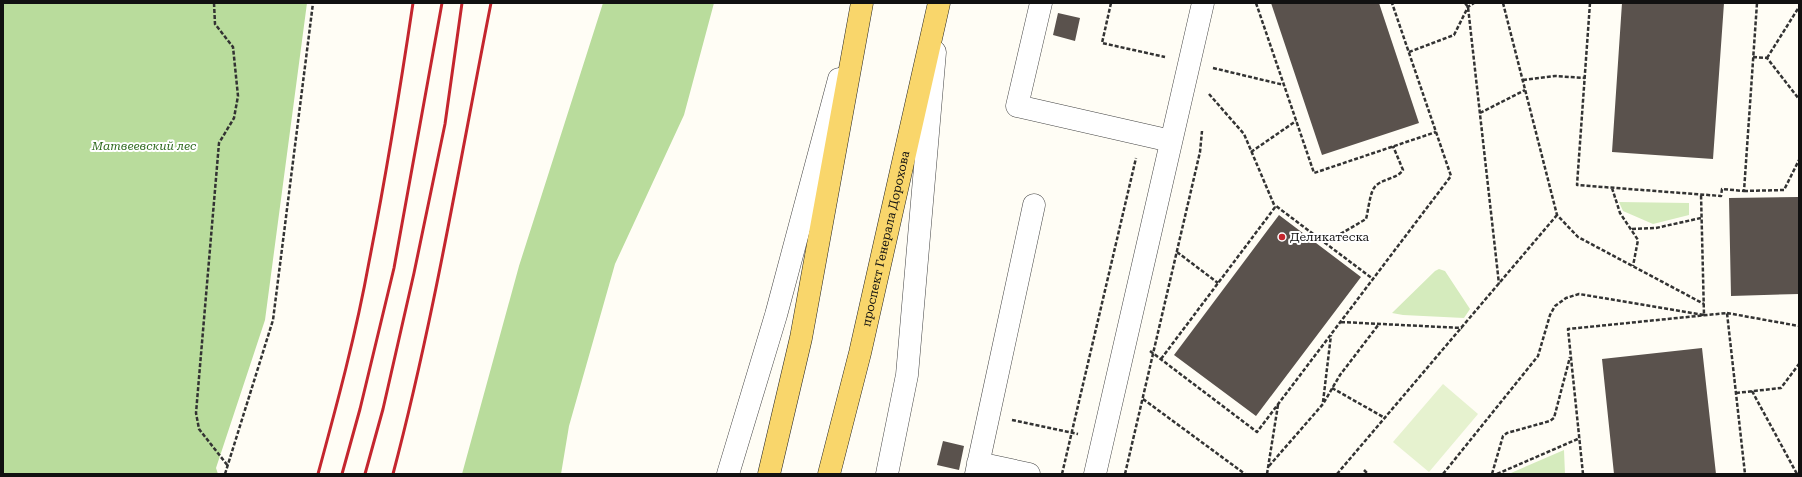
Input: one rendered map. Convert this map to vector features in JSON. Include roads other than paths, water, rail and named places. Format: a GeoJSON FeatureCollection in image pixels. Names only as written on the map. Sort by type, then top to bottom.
{"type":"FeatureCollection","features":[{"type":"Feature","properties":{"kind":"main road"},"geometry":{"type":"LineString","coordinates":[[769,474],[801,338],[861,3]]}},
{"type":"Feature","properties":{"kind":"main road","name":"проспект Генерала Дорохова"},"geometry":{"type":"LineString","coordinates":[[830,474],[860,352],[939,3]]}},
{"type":"Feature","properties":{"kind":"street"},"geometry":{"type":"LineString","coordinates":[[728,474],[776,315],[861,3]]}},
{"type":"Feature","properties":{"kind":"street"},"geometry":{"type":"LineString","coordinates":[[887,474],[907,375],[939,3]]}},
{"type":"Feature","properties":{"kind":"street"},"geometry":{"type":"LineString","coordinates":[[1041,3],[1017,106],[1171,141]]}},
{"type":"Feature","properties":{"kind":"street"},"geometry":{"type":"LineString","coordinates":[[1095,474],[1203,3]]}},
{"type":"Feature","properties":{"kind":"street"},"geometry":{"type":"LineString","coordinates":[[1029,474],[977,468],[1034,205]]}},
{"type":"Feature","properties":{"kind":"railway"},"geometry":{"type":"LineString","coordinates":[[318,474],[346,369],[364,289],[398,101],[413,3]]}},
{"type":"Feature","properties":{"kind":"railway"},"geometry":{"type":"LineString","coordinates":[[342,474],[360,409],[394,268],[442,3]]}},
{"type":"Feature","properties":{"kind":"railway"},"geometry":{"type":"LineString","coordinates":[[365,474],[383,409],[414,273],[445,124],[462,3]]}},
{"type":"Feature","properties":{"kind":"railway"},"geometry":{"type":"LineString","coordinates":[[393,474],[408,416],[434,298],[491,3]]}},
{"type":"Feature","properties":{"kind":"place","name":"Деликатеска"},"geometry":{"type":"Point","coordinates":[1282,237]}},
{"type":"Feature","properties":{"kind":"park label","name":"Матвеевский лес"},"geometry":{"type":"Point","coordinates":[144,146]}}]}
